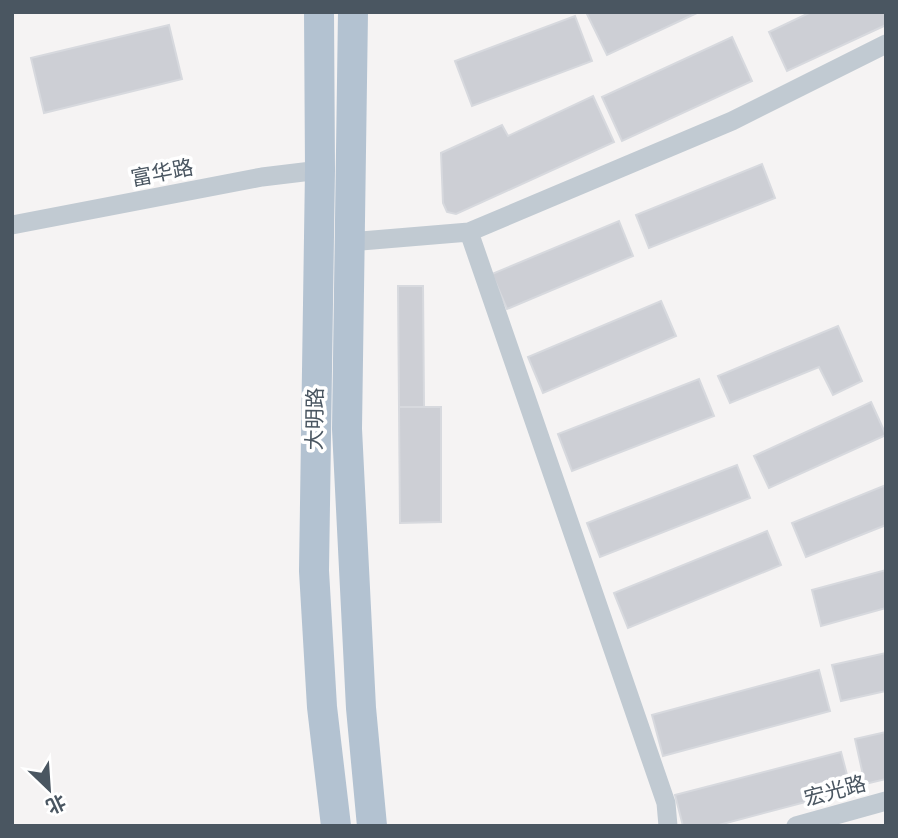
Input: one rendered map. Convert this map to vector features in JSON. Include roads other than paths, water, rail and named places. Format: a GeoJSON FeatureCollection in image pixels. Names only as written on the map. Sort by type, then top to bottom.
{"type":"FeatureCollection","features":[{"type":"Feature","properties":{"kind":"main road"},"geometry":{"type":"LineString","coordinates":[[319,12],[320,170],[314,571],[322,708],[336,826]]}},
{"type":"Feature","properties":{"kind":"main road","name":"大明路"},"geometry":{"type":"LineString","coordinates":[[353,12],[347,429],[361,708],[372,826]]}},
{"type":"Feature","properties":{"kind":"street"},"geometry":{"type":"LineString","coordinates":[[349,242],[359,239],[469,232],[732,121],[886,44]]}},
{"type":"Feature","properties":{"kind":"street","name":"富华路"},"geometry":{"type":"LineString","coordinates":[[12,225],[262,177],[320,170]]}},
{"type":"Feature","properties":{"kind":"street"},"geometry":{"type":"LineString","coordinates":[[469,232],[666,803],[668,826]]}},
{"type":"Feature","properties":{"kind":"street","name":"宏光路"},"geometry":{"type":"LineString","coordinates":[[796,826],[886,801]]}},
{"type":"Feature","properties":{"kind":"street","name":"宏光路"},"geometry":{"type":"LineString","coordinates":[[844,826],[886,814]]}}]}
